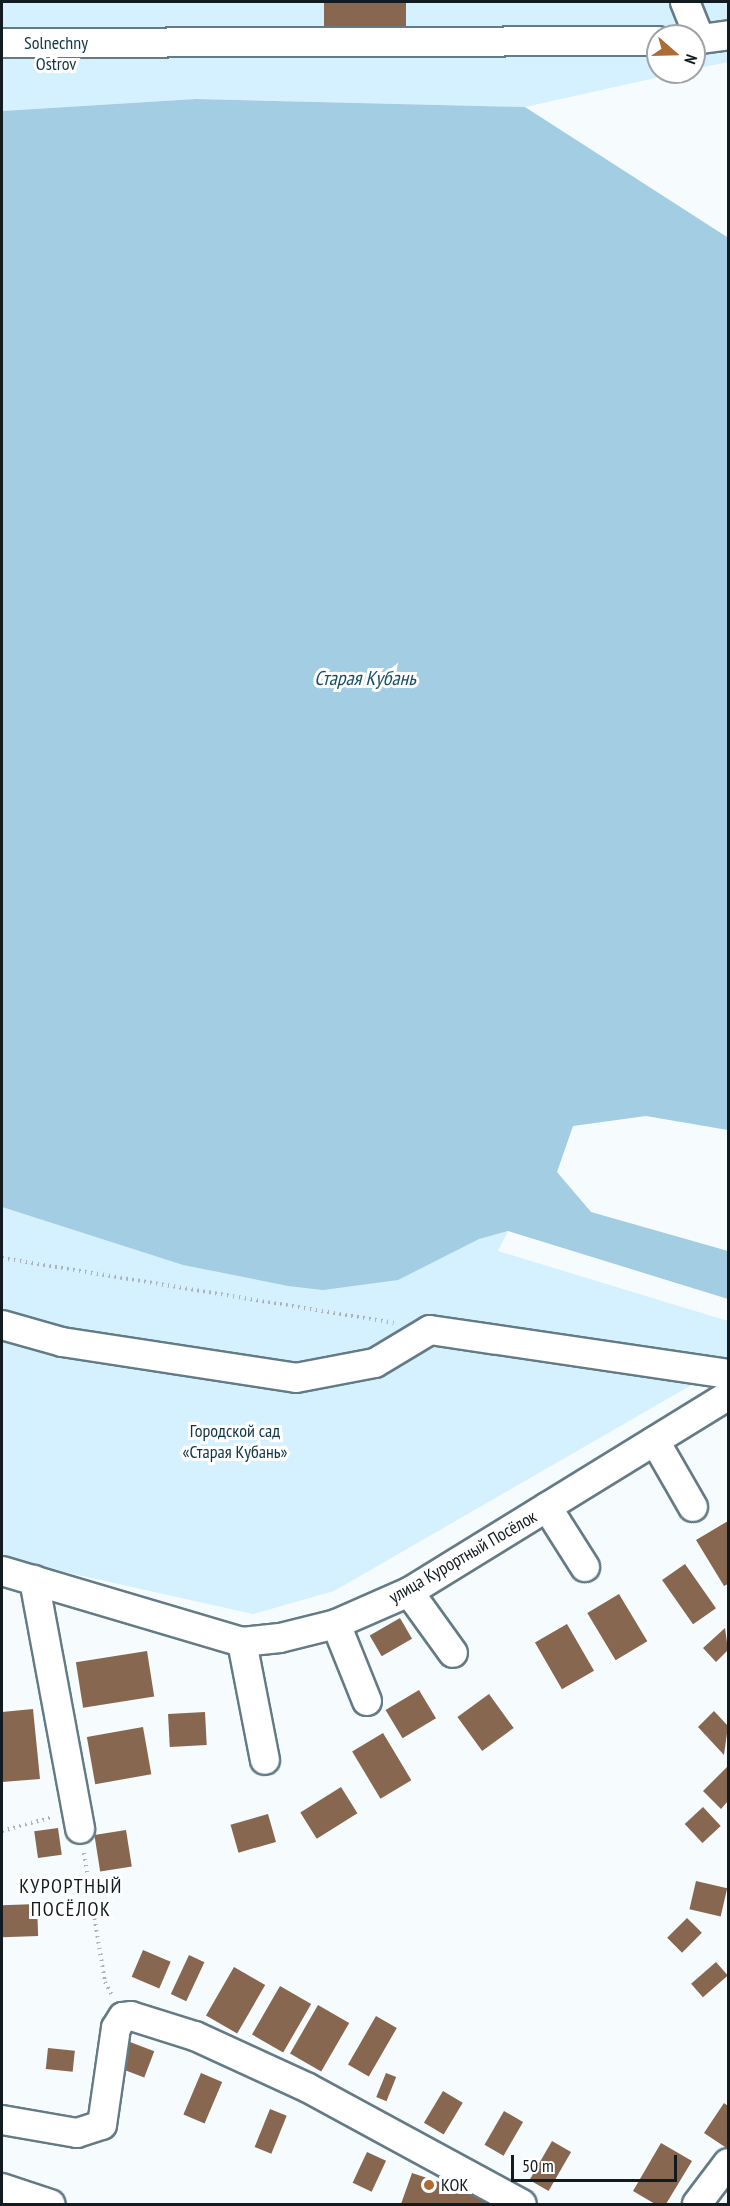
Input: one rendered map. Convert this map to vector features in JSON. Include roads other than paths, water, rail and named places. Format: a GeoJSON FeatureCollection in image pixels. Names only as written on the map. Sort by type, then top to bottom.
{"type":"FeatureCollection","features":[{"type":"Feature","properties":{"kind":"street"},"geometry":{"type":"LineString","coordinates":[[684,2],[692,24]]}},
{"type":"Feature","properties":{"kind":"street"},"geometry":{"type":"LineString","coordinates":[[706,39],[729,35]]}},
{"type":"Feature","properties":{"kind":"street"},"geometry":{"type":"LineString","coordinates":[[2,43],[646,41]]}},
{"type":"Feature","properties":{"kind":"street"},"geometry":{"type":"LineString","coordinates":[[2,1325],[72,1344],[296,1378],[375,1364],[430,1330],[729,1374]]}},
{"type":"Feature","properties":{"kind":"street","name":"улица Курортный Посёлок"},"geometry":{"type":"LineString","coordinates":[[2,1571],[242,1642],[336,1624],[409,1592],[729,1396]]}},
{"type":"Feature","properties":{"kind":"street"},"geometry":{"type":"LineString","coordinates":[[655,1441],[693,1507]]}},
{"type":"Feature","properties":{"kind":"street"},"geometry":{"type":"LineString","coordinates":[[547,1507],[585,1567]]}},
{"type":"Feature","properties":{"kind":"street"},"geometry":{"type":"LineString","coordinates":[[34,1580],[79,1821]]}},
{"type":"Feature","properties":{"kind":"street"},"geometry":{"type":"LineString","coordinates":[[409,1592],[453,1653]]}},
{"type":"Feature","properties":{"kind":"street"},"geometry":{"type":"LineString","coordinates":[[336,1624],[367,1701]]}},
{"type":"Feature","properties":{"kind":"street"},"geometry":{"type":"LineString","coordinates":[[242,1642],[265,1760]]}},
{"type":"Feature","properties":{"kind":"street"},"geometry":{"type":"LineString","coordinates":[[2,2120],[77,2133],[102,2125],[116,2028],[123,2016],[195,2036],[308,2088],[515,2203]]}},
{"type":"Feature","properties":{"kind":"street"},"geometry":{"type":"LineString","coordinates":[[698,2205],[729,2163]]}},
{"type":"Feature","properties":{"kind":"street"},"geometry":{"type":"LineString","coordinates":[[2,2188],[50,2205]]}},
{"type":"Feature","properties":{"kind":"water","name":"Старая Кубань"},"geometry":{"type":"Polygon","coordinates":[[[196,99],[525,107],[727,237],[728,1130],[646,1116],[573,1126],[557,1172],[591,1212],[728,1251],[728,1299],[508,1231],[479,1239],[398,1280],[323,1290],[288,1286],[183,1265],[2,1207],[2,111],[196,99]]]}},
{"type":"Feature","properties":{"kind":"place","name":"КОК"},"geometry":{"type":"Point","coordinates":[429,2185]}},
{"type":"Feature","properties":{"kind":"district","name":"КУРОРТНЫЙ ПОСЁЛОК"},"geometry":{"type":"Point","coordinates":[71,1898]}},
{"type":"Feature","properties":{"kind":"park label","name":"Solnechny Ostrov"},"geometry":{"type":"Point","coordinates":[56,54]}},
{"type":"Feature","properties":{"kind":"park label","name":"Городской сад «Старая Кубань»"},"geometry":{"type":"Point","coordinates":[235,1442]}}]}
